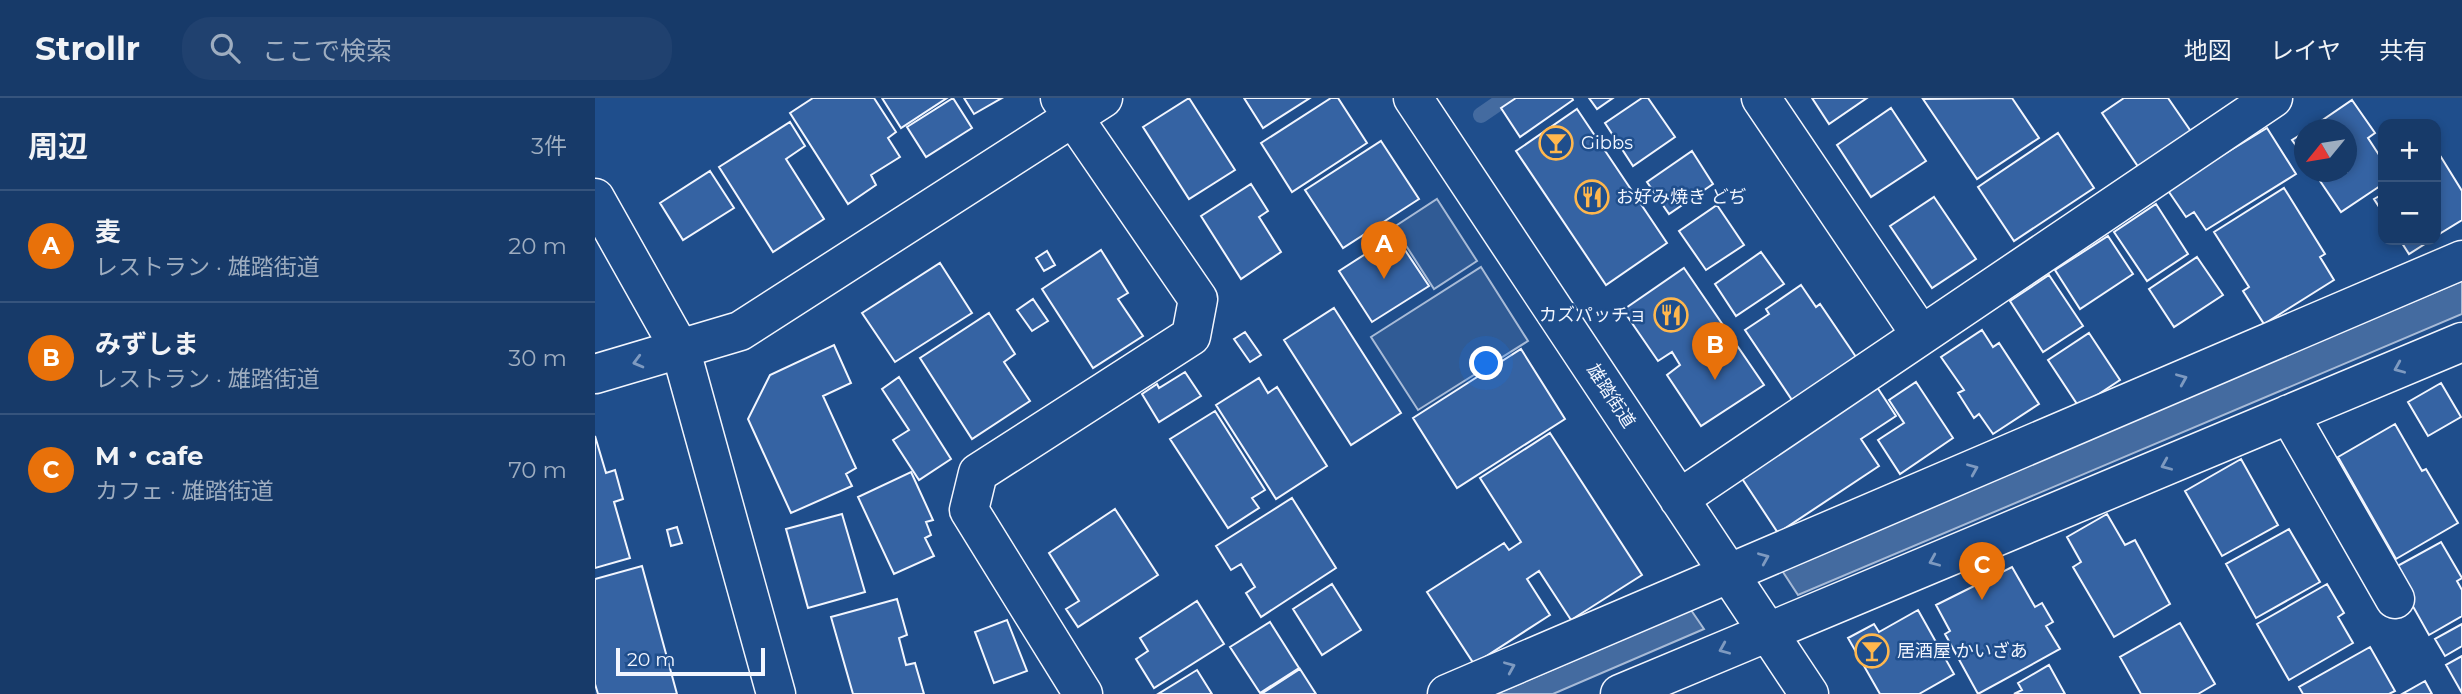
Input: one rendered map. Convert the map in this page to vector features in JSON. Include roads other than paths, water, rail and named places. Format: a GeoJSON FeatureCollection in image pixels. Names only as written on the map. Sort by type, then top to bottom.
{"type":"FeatureCollection","features":[{"type":"Feature","properties":{"kind":"street","name":"雄踏街道"},"geometry":{"type":"LineString","coordinates":[[1413,98],[1809,694]]}},
{"type":"Feature","properties":{"kind":"street"},"geometry":{"type":"LineString","coordinates":[[1761,98],[1921,335]]}},
{"type":"Feature","properties":{"kind":"street"},"geometry":{"type":"LineString","coordinates":[[1679,499],[2261,101]]}},
{"type":"Feature","properties":{"kind":"street"},"geometry":{"type":"LineString","coordinates":[[595,374],[681,351],[740,331],[1079,104],[1198,299],[1191,336],[978,473],[969,510],[1083,694]]}},
{"type":"Feature","properties":{"kind":"street"},"geometry":{"type":"LineString","coordinates":[[595,198],[681,351],[776,694]]}},
{"type":"Feature","properties":{"kind":"street"},"geometry":{"type":"LineString","coordinates":[[1447,694],[2462,260]]}},
{"type":"Feature","properties":{"kind":"street"},"geometry":{"type":"LineString","coordinates":[[1620,694],[2462,342]]}},
{"type":"Feature","properties":{"kind":"street"},"geometry":{"type":"LineString","coordinates":[[2289,414],[2395,599]]}},
{"type":"Feature","properties":{"kind":"waterway"},"geometry":{"type":"LineString","coordinates":[[1481,115],[1506,98]]}},
{"type":"Feature","properties":{"kind":"place","name":"Gibbs"},"geometry":{"type":"Point","coordinates":[1556,143]}},
{"type":"Feature","properties":{"kind":"place","name":"お好み焼き どぢ"},"geometry":{"type":"Point","coordinates":[1592,197]}},
{"type":"Feature","properties":{"kind":"place","name":"麦"},"geometry":{"type":"Point","coordinates":[1384,279]}},
{"type":"Feature","properties":{"kind":"place","name":"カズパッチョ"},"geometry":{"type":"Point","coordinates":[1671,315]}},
{"type":"Feature","properties":{"kind":"place","name":"みずしま"},"geometry":{"type":"Point","coordinates":[1715,380]}},
{"type":"Feature","properties":{"kind":"place","name":"M・cafe"},"geometry":{"type":"Point","coordinates":[1982,600]}},
{"type":"Feature","properties":{"kind":"place","name":"居酒屋 かいざあ"},"geometry":{"type":"Point","coordinates":[1872,651]}}]}
